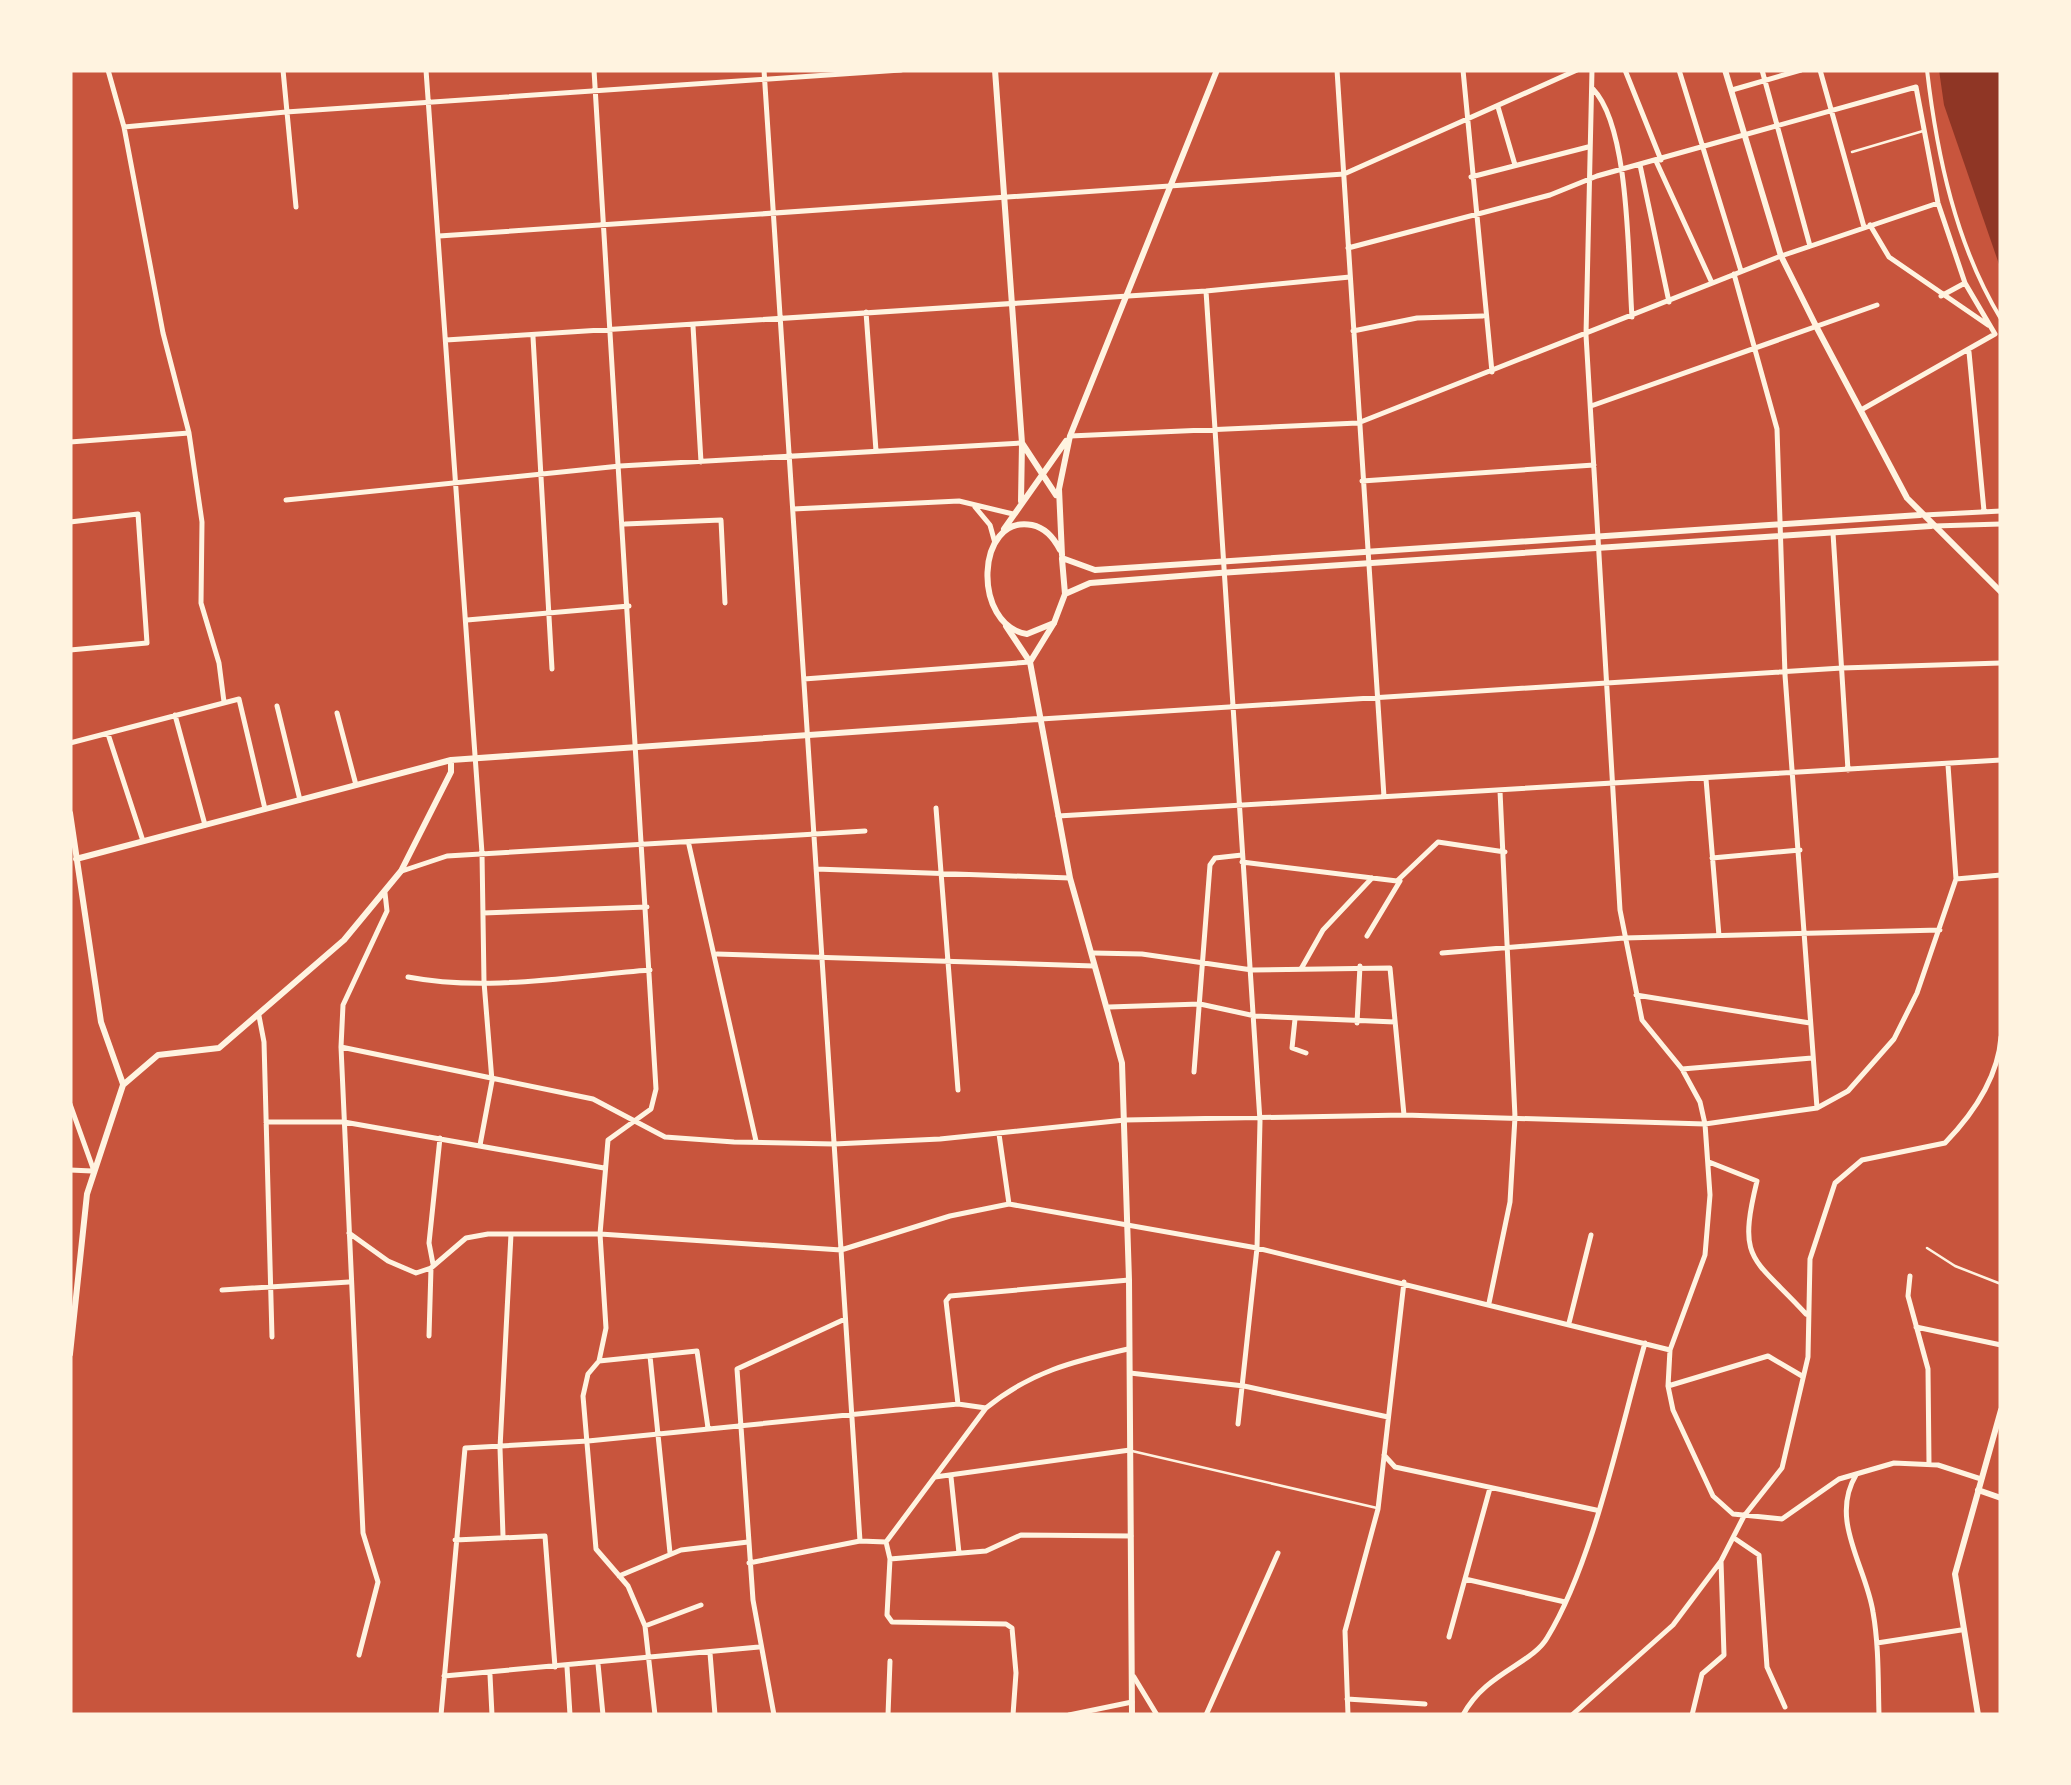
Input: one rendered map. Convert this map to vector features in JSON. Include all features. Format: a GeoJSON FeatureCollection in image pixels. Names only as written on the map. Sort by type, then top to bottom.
{"type":"FeatureCollection","features":[{"type":"Feature","properties":{"kind":"main road"},"geometry":{"type":"LineString","coordinates":[[995,70],[1022,443],[1021,501]]}},
{"type":"Feature","properties":{"kind":"main road"},"geometry":{"type":"LineString","coordinates":[[1030,662],[1054,623],[1065,594],[1059,500],[1070,436],[1217,70]]}},
{"type":"Feature","properties":{"kind":"main road"},"geometry":{"type":"LineString","coordinates":[[1725,70],[1781,256],[1817,328],[1920,515],[2001,592]]}},
{"type":"Feature","properties":{"kind":"main road"},"geometry":{"type":"LineString","coordinates":[[1070,436],[995,542],[989,563],[990,592],[1005,625],[1030,662],[1070,878],[1122,1063],[1130,1280],[1132,1715]]}},
{"type":"Feature","properties":{"kind":"main road"},"geometry":{"type":"LineString","coordinates":[[1022,443],[1044,470],[1059,500]]}},
{"type":"Feature","properties":{"kind":"main road"},"geometry":{"type":"LineString","coordinates":[[1002,533],[1016,526],[1041,528],[1054,539],[1062,556],[1084,569],[1920,515]]}},
{"type":"Feature","properties":{"kind":"main road"},"geometry":{"type":"LineString","coordinates":[[1065,594],[1096,583],[1225,572],[1931,526]]}},
{"type":"Feature","properties":{"kind":"main road"},"geometry":{"type":"LineString","coordinates":[[1005,625],[1027,634],[1054,623]]}},
{"type":"Feature","properties":{"kind":"main road"},"geometry":{"type":"LineString","coordinates":[[76,859],[477,756],[1038,719]]}},
{"type":"Feature","properties":{"kind":"main road"},"geometry":{"type":"LineString","coordinates":[[70,1354],[80,1243],[94,1171],[123,1085],[158,1055],[219,1048],[344,940],[402,872],[450,772],[451,760]]}},
{"type":"Feature","properties":{"kind":"main road"},"geometry":{"type":"LineString","coordinates":[[70,813],[102,1022],[123,1085]]}},
{"type":"Feature","properties":{"kind":"main road"},"geometry":{"type":"LineString","coordinates":[[1978,1715],[1961,1630],[1955,1574],[2001,1410]]}},
{"type":"Feature","properties":{"kind":"main road"},"geometry":{"type":"LineString","coordinates":[[1978,1490],[2001,1498]]}},
{"type":"Feature","properties":{"kind":"street"},"geometry":{"type":"LineString","coordinates":[[108,70],[124,128],[162,333],[190,433],[202,522],[201,603],[219,663],[224,702]]}},
{"type":"Feature","properties":{"kind":"street"},"geometry":{"type":"LineString","coordinates":[[283,70],[296,207]]}},
{"type":"Feature","properties":{"kind":"street"},"geometry":{"type":"LineString","coordinates":[[426,70],[482,854],[484,982],[492,1081],[480,1145]]}},
{"type":"Feature","properties":{"kind":"street"},"geometry":{"type":"LineString","coordinates":[[594,70],[644,846],[656,1100],[636,1122],[608,1140],[600,1234],[606,1328],[599,1361],[583,1386],[596,1548],[620,1576],[645,1626],[655,1715]]}},
{"type":"Feature","properties":{"kind":"street"},"geometry":{"type":"LineString","coordinates":[[124,128],[764,74],[901,70]]}},
{"type":"Feature","properties":{"kind":"street"},"geometry":{"type":"LineString","coordinates":[[1337,70],[1384,797]]}},
{"type":"Feature","properties":{"kind":"street"},"geometry":{"type":"LineString","coordinates":[[1463,70],[1470,176],[1492,372]]}},
{"type":"Feature","properties":{"kind":"street"},"geometry":{"type":"LineString","coordinates":[[439,236],[1344,174],[1577,70]]}},
{"type":"Feature","properties":{"kind":"street"},"geometry":{"type":"LineString","coordinates":[[1592,70],[1586,335],[1624,938],[1642,1020],[1682,1069],[1700,1102],[1709,1162],[1706,1255],[1670,1350],[1668,1386],[1673,1410],[1713,1496],[1722,1508],[1744,1516],[1788,1518],[1821,1488],[1894,1463],[1929,1464],[1981,1479]]}},
{"type":"Feature","properties":{"kind":"street"},"geometry":{"type":"LineString","coordinates":[[1624,70],[1712,283]]}},
{"type":"Feature","properties":{"kind":"street"},"geometry":{"type":"LineString","coordinates":[[1680,70],[1742,271]]}},
{"type":"Feature","properties":{"kind":"street"},"geometry":{"type":"LineString","coordinates":[[1762,70],[1810,246]]}},
{"type":"Feature","properties":{"kind":"street"},"geometry":{"type":"LineString","coordinates":[[1730,90],[1801,70]]}},
{"type":"Feature","properties":{"kind":"street"},"geometry":{"type":"LineString","coordinates":[[1820,70],[1867,226],[1889,257],[1941,296],[1991,326]]}},
{"type":"Feature","properties":{"kind":"street"},"geometry":{"type":"LineString","coordinates":[[1927,70],[1953,208],[1978,281],[2001,319]]}},
{"type":"Feature","properties":{"kind":"street"},"geometry":{"type":"LineString","coordinates":[[764,74],[860,1540]]}},
{"type":"Feature","properties":{"kind":"street"},"geometry":{"type":"LineString","coordinates":[[1348,248],[1475,216],[1703,146],[1916,87],[1938,203],[1965,283],[1994,334],[1969,352],[1861,410]]}},
{"type":"Feature","properties":{"kind":"street"},"geometry":{"type":"LineString","coordinates":[[1593,89],[1608,110],[1622,170],[1632,317]]}},
{"type":"Feature","properties":{"kind":"street"},"geometry":{"type":"LineString","coordinates":[[1498,107],[1516,166]]}},
{"type":"Feature","properties":{"kind":"street"},"geometry":{"type":"LineString","coordinates":[[1470,176],[1588,147]]}},
{"type":"Feature","properties":{"kind":"street"},"geometry":{"type":"LineString","coordinates":[[1640,165],[1670,302]]}},
{"type":"Feature","properties":{"kind":"street"},"geometry":{"type":"LineString","coordinates":[[1070,436],[1358,423],[1781,256],[1938,203]]}},
{"type":"Feature","properties":{"kind":"street"},"geometry":{"type":"LineString","coordinates":[[1734,274],[1776,429],[1785,675],[1796,772],[1817,1108]]}},
{"type":"Feature","properties":{"kind":"street"},"geometry":{"type":"LineString","coordinates":[[446,340],[1206,291],[1350,277]]}},
{"type":"Feature","properties":{"kind":"street"},"geometry":{"type":"LineString","coordinates":[[1941,296],[1965,283]]}},
{"type":"Feature","properties":{"kind":"street"},"geometry":{"type":"LineString","coordinates":[[1206,291],[1260,1121],[1257,1248],[1238,1424]]}},
{"type":"Feature","properties":{"kind":"street"},"geometry":{"type":"LineString","coordinates":[[1591,406],[1877,305]]}},
{"type":"Feature","properties":{"kind":"street"},"geometry":{"type":"LineString","coordinates":[[866,312],[876,451]]}},
{"type":"Feature","properties":{"kind":"street"},"geometry":{"type":"LineString","coordinates":[[1352,330],[1418,318],[1484,316]]}},
{"type":"Feature","properties":{"kind":"street"},"geometry":{"type":"LineString","coordinates":[[693,326],[701,462]]}},
{"type":"Feature","properties":{"kind":"street"},"geometry":{"type":"LineString","coordinates":[[533,336],[552,669]]}},
{"type":"Feature","properties":{"kind":"street"},"geometry":{"type":"LineString","coordinates":[[1969,352],[1984,511]]}},
{"type":"Feature","properties":{"kind":"street"},"geometry":{"type":"LineString","coordinates":[[70,442],[190,433]]}},
{"type":"Feature","properties":{"kind":"street"},"geometry":{"type":"LineString","coordinates":[[286,500],[620,466],[1022,443]]}},
{"type":"Feature","properties":{"kind":"street"},"geometry":{"type":"LineString","coordinates":[[1361,481],[1594,466]]}},
{"type":"Feature","properties":{"kind":"street"},"geometry":{"type":"LineString","coordinates":[[793,509],[959,502],[1013,514]]}},
{"type":"Feature","properties":{"kind":"street"},"geometry":{"type":"LineString","coordinates":[[973,505],[988,521],[995,542]]}},
{"type":"Feature","properties":{"kind":"street"},"geometry":{"type":"LineString","coordinates":[[1920,515],[2001,511]]}},
{"type":"Feature","properties":{"kind":"street"},"geometry":{"type":"LineString","coordinates":[[70,522],[138,514],[147,643],[70,650]]}},
{"type":"Feature","properties":{"kind":"street"},"geometry":{"type":"LineString","coordinates":[[624,524],[721,520],[726,603]]}},
{"type":"Feature","properties":{"kind":"street"},"geometry":{"type":"LineString","coordinates":[[1931,526],[2001,524]]}},
{"type":"Feature","properties":{"kind":"street"},"geometry":{"type":"LineString","coordinates":[[1833,532],[1848,770]]}},
{"type":"Feature","properties":{"kind":"street"},"geometry":{"type":"LineString","coordinates":[[467,620],[629,606]]}},
{"type":"Feature","properties":{"kind":"street"},"geometry":{"type":"LineString","coordinates":[[804,678],[1030,662]]}},
{"type":"Feature","properties":{"kind":"street"},"geometry":{"type":"LineString","coordinates":[[1038,719],[1785,675],[1842,668],[2001,663]]}},
{"type":"Feature","properties":{"kind":"street"},"geometry":{"type":"LineString","coordinates":[[70,743],[239,699],[265,809]]}},
{"type":"Feature","properties":{"kind":"street"},"geometry":{"type":"LineString","coordinates":[[277,706],[300,800]]}},
{"type":"Feature","properties":{"kind":"street"},"geometry":{"type":"LineString","coordinates":[[337,714],[356,785]]}},
{"type":"Feature","properties":{"kind":"street"},"geometry":{"type":"LineString","coordinates":[[175,715],[205,825]]}},
{"type":"Feature","properties":{"kind":"street"},"geometry":{"type":"LineString","coordinates":[[108,734],[143,842]]}},
{"type":"Feature","properties":{"kind":"street"},"geometry":{"type":"LineString","coordinates":[[1058,816],[2001,760]]}},
{"type":"Feature","properties":{"kind":"street"},"geometry":{"type":"LineString","coordinates":[[340,1047],[492,1081],[593,1098],[665,1136],[756,1141],[834,1144],[998,1134],[1126,1120],[1260,1121],[1404,1115],[1705,1124],[1817,1108],[1848,1091],[1902,1029],[1940,930],[1956,879],[1948,764]]}},
{"type":"Feature","properties":{"kind":"street"},"geometry":{"type":"LineString","coordinates":[[1706,779],[1719,936]]}},
{"type":"Feature","properties":{"kind":"street"},"geometry":{"type":"LineString","coordinates":[[1489,1302],[1510,1202],[1515,1118],[1500,791]]}},
{"type":"Feature","properties":{"kind":"street"},"geometry":{"type":"LineString","coordinates":[[936,808],[958,1090]]}},
{"type":"Feature","properties":{"kind":"street"},"geometry":{"type":"LineString","coordinates":[[402,872],[418,862],[482,854],[689,845],[865,831]]}},
{"type":"Feature","properties":{"kind":"street"},"geometry":{"type":"LineString","coordinates":[[1367,936],[1400,881],[1438,842],[1505,852]]}},
{"type":"Feature","properties":{"kind":"street"},"geometry":{"type":"LineString","coordinates":[[689,845],[717,954],[756,1141]]}},
{"type":"Feature","properties":{"kind":"street"},"geometry":{"type":"LineString","coordinates":[[1712,858],[1800,850]]}},
{"type":"Feature","properties":{"kind":"street"},"geometry":{"type":"LineString","coordinates":[[1194,1072],[1212,859],[1242,858],[1400,881]]}},
{"type":"Feature","properties":{"kind":"street"},"geometry":{"type":"LineString","coordinates":[[816,869],[1070,878]]}},
{"type":"Feature","properties":{"kind":"street"},"geometry":{"type":"LineString","coordinates":[[1956,879],[2001,875]]}},
{"type":"Feature","properties":{"kind":"street"},"geometry":{"type":"LineString","coordinates":[[1300,969],[1314,942],[1372,878]]}},
{"type":"Feature","properties":{"kind":"street"},"geometry":{"type":"LineString","coordinates":[[359,1655],[378,1582],[363,1533],[359,1379],[349,1282],[340,1047],[344,1005],[387,912],[386,893]]}},
{"type":"Feature","properties":{"kind":"street"},"geometry":{"type":"LineString","coordinates":[[483,913],[647,907]]}},
{"type":"Feature","properties":{"kind":"street"},"geometry":{"type":"LineString","coordinates":[[1442,954],[1624,938],[1940,930]]}},
{"type":"Feature","properties":{"kind":"street"},"geometry":{"type":"LineString","coordinates":[[717,954],[1096,966]]}},
{"type":"Feature","properties":{"kind":"street"},"geometry":{"type":"LineString","coordinates":[[1093,954],[1142,954],[1252,970],[1379,965],[1391,970],[1404,1115]]}},
{"type":"Feature","properties":{"kind":"street"},"geometry":{"type":"LineString","coordinates":[[1357,1023],[1360,966]]}},
{"type":"Feature","properties":{"kind":"street"},"geometry":{"type":"LineString","coordinates":[[408,977],[440,983],[484,982],[650,970]]}},
{"type":"Feature","properties":{"kind":"street"},"geometry":{"type":"LineString","coordinates":[[1636,995],[1810,1023]]}},
{"type":"Feature","properties":{"kind":"street"},"geometry":{"type":"LineString","coordinates":[[1109,1007],[1200,1004],[1254,1016],[1396,1022]]}},
{"type":"Feature","properties":{"kind":"street"},"geometry":{"type":"LineString","coordinates":[[259,1016],[272,1337]]}},
{"type":"Feature","properties":{"kind":"street"},"geometry":{"type":"LineString","coordinates":[[1295,1019],[1292,1048],[1306,1053]]}},
{"type":"Feature","properties":{"kind":"street"},"geometry":{"type":"LineString","coordinates":[[1572,1715],[1674,1625],[1721,1561],[1744,1516],[1787,1456],[1810,1342],[1810,1260],[1835,1183],[1862,1160],[1945,1143],[1982,1096],[1996,1064],[2001,1036]]}},
{"type":"Feature","properties":{"kind":"street"},"geometry":{"type":"LineString","coordinates":[[1682,1069],[1812,1058]]}},
{"type":"Feature","properties":{"kind":"street"},"geometry":{"type":"LineString","coordinates":[[70,1104],[94,1171],[70,1170]]}},
{"type":"Feature","properties":{"kind":"street"},"geometry":{"type":"LineString","coordinates":[[266,1122],[344,1122],[604,1168]]}},
{"type":"Feature","properties":{"kind":"street"},"geometry":{"type":"LineString","coordinates":[[998,1134],[1009,1204]]}},
{"type":"Feature","properties":{"kind":"street"},"geometry":{"type":"LineString","coordinates":[[429,1336],[429,1243],[440,1138]]}},
{"type":"Feature","properties":{"kind":"street"},"geometry":{"type":"LineString","coordinates":[[1709,1162],[1757,1182],[1746,1227],[1747,1246],[1808,1316]]}},
{"type":"Feature","properties":{"kind":"street"},"geometry":{"type":"LineString","coordinates":[[349,1233],[402,1269],[416,1273],[432,1267],[466,1238],[600,1234],[841,1250],[950,1216],[1009,1204],[1257,1248],[1489,1302],[1670,1350]]}},
{"type":"Feature","properties":{"kind":"street"},"geometry":{"type":"LineString","coordinates":[[503,1536],[500,1448],[511,1234]]}},
{"type":"Feature","properties":{"kind":"street"},"geometry":{"type":"LineString","coordinates":[[1569,1322],[1591,1235]]}},
{"type":"Feature","properties":{"kind":"street"},"geometry":{"type":"LineString","coordinates":[[70,1240],[80,1243]]}},
{"type":"Feature","properties":{"kind":"street"},"geometry":{"type":"LineString","coordinates":[[1910,1276],[1908,1296],[1928,1369],[1929,1464]]}},
{"type":"Feature","properties":{"kind":"street"},"geometry":{"type":"LineString","coordinates":[[958,1404],[946,1302],[950,1296],[1130,1280]]}},
{"type":"Feature","properties":{"kind":"street"},"geometry":{"type":"LineString","coordinates":[[222,1290],[349,1282]]}},
{"type":"Feature","properties":{"kind":"street"},"geometry":{"type":"LineString","coordinates":[[1348,1715],[1344,1630],[1378,1509],[1404,1282]]}},
{"type":"Feature","properties":{"kind":"street"},"geometry":{"type":"LineString","coordinates":[[774,1715],[768,1668],[759,1647],[749,1563],[738,1366],[846,1319]]}},
{"type":"Feature","properties":{"kind":"street"},"geometry":{"type":"LineString","coordinates":[[1916,1327],[2001,1345]]}},
{"type":"Feature","properties":{"kind":"street"},"geometry":{"type":"LineString","coordinates":[[1463,1715],[1472,1698],[1502,1671],[1546,1642],[1596,1510],[1645,1343]]}},
{"type":"Feature","properties":{"kind":"street"},"geometry":{"type":"LineString","coordinates":[[886,1542],[986,1408],[1043,1371],[1128,1349]]}},
{"type":"Feature","properties":{"kind":"street"},"geometry":{"type":"LineString","coordinates":[[599,1361],[700,1353],[708,1428]]}},
{"type":"Feature","properties":{"kind":"street"},"geometry":{"type":"LineString","coordinates":[[650,1356],[670,1553]]}},
{"type":"Feature","properties":{"kind":"street"},"geometry":{"type":"LineString","coordinates":[[1668,1386],[1768,1356],[1802,1376]]}},
{"type":"Feature","properties":{"kind":"street"},"geometry":{"type":"LineString","coordinates":[[1130,1373],[1244,1386],[1388,1417]]}},
{"type":"Feature","properties":{"kind":"street"},"geometry":{"type":"LineString","coordinates":[[441,1715],[463,1450],[958,1404],[986,1408]]}},
{"type":"Feature","properties":{"kind":"street"},"geometry":{"type":"LineString","coordinates":[[935,1477],[1130,1450]]}},
{"type":"Feature","properties":{"kind":"street"},"geometry":{"type":"LineString","coordinates":[[1384,1456],[1396,1467],[1596,1510]]}},
{"type":"Feature","properties":{"kind":"street"},"geometry":{"type":"LineString","coordinates":[[1856,1475],[1848,1491],[1848,1536],[1873,1607],[1880,1715]]}},
{"type":"Feature","properties":{"kind":"street"},"geometry":{"type":"LineString","coordinates":[[951,1477],[959,1554]]}},
{"type":"Feature","properties":{"kind":"street"},"geometry":{"type":"LineString","coordinates":[[1449,1638],[1490,1488]]}},
{"type":"Feature","properties":{"kind":"street"},"geometry":{"type":"LineString","coordinates":[[890,1559],[994,1550],[1021,1535],[1131,1536]]}},
{"type":"Feature","properties":{"kind":"street"},"geometry":{"type":"LineString","coordinates":[[455,1540],[545,1536],[555,1667]]}},
{"type":"Feature","properties":{"kind":"street"},"geometry":{"type":"LineString","coordinates":[[1734,1538],[1759,1556],[1768,1667],[1786,1707]]}},
{"type":"Feature","properties":{"kind":"street"},"geometry":{"type":"LineString","coordinates":[[749,1563],[860,1540],[886,1542]]}},
{"type":"Feature","properties":{"kind":"street"},"geometry":{"type":"LineString","coordinates":[[620,1576],[670,1553],[748,1542]]}},
{"type":"Feature","properties":{"kind":"street"},"geometry":{"type":"LineString","coordinates":[[886,1542],[890,1559],[886,1615],[894,1622],[1006,1624],[1014,1636],[1013,1715]]}},
{"type":"Feature","properties":{"kind":"street"},"geometry":{"type":"LineString","coordinates":[[1206,1715],[1278,1553]]}},
{"type":"Feature","properties":{"kind":"street"},"geometry":{"type":"LineString","coordinates":[[1692,1715],[1702,1674],[1724,1655],[1721,1561]]}},
{"type":"Feature","properties":{"kind":"street"},"geometry":{"type":"LineString","coordinates":[[1465,1578],[1564,1602]]}},
{"type":"Feature","properties":{"kind":"street"},"geometry":{"type":"LineString","coordinates":[[645,1626],[701,1605]]}},
{"type":"Feature","properties":{"kind":"street"},"geometry":{"type":"LineString","coordinates":[[1878,1643],[1961,1630]]}},
{"type":"Feature","properties":{"kind":"street"},"geometry":{"type":"LineString","coordinates":[[444,1676],[490,1675],[759,1647]]}},
{"type":"Feature","properties":{"kind":"street"},"geometry":{"type":"LineString","coordinates":[[710,1652],[715,1715]]}},
{"type":"Feature","properties":{"kind":"street"},"geometry":{"type":"LineString","coordinates":[[888,1715],[890,1661]]}},
{"type":"Feature","properties":{"kind":"street"},"geometry":{"type":"LineString","coordinates":[[598,1664],[602,1715]]}},
{"type":"Feature","properties":{"kind":"street"},"geometry":{"type":"LineString","coordinates":[[567,1667],[570,1715]]}},
{"type":"Feature","properties":{"kind":"street"},"geometry":{"type":"LineString","coordinates":[[1130,1670],[1157,1715]]}},
{"type":"Feature","properties":{"kind":"street"},"geometry":{"type":"LineString","coordinates":[[490,1675],[492,1715]]}},
{"type":"Feature","properties":{"kind":"street"},"geometry":{"type":"LineString","coordinates":[[1347,1699],[1425,1704]]}},
{"type":"Feature","properties":{"kind":"street"},"geometry":{"type":"LineString","coordinates":[[1069,1715],[1132,1702]]}},
{"type":"Feature","properties":{"kind":"lane"},"geometry":{"type":"LineString","coordinates":[[1852,152],[1924,131]]}},
{"type":"Feature","properties":{"kind":"lane"},"geometry":{"type":"LineString","coordinates":[[1927,1248],[1955,1266],[2001,1284]]}},
{"type":"Feature","properties":{"kind":"lane"},"geometry":{"type":"LineString","coordinates":[[1130,1450],[1334,1495],[1378,1509]]}},
{"type":"Feature","properties":{"kind":"shaded area"},"geometry":{"type":"Polygon","coordinates":[[[1939,70],[2001,70],[2001,270],[1944,105],[1939,70]]]}}]}
